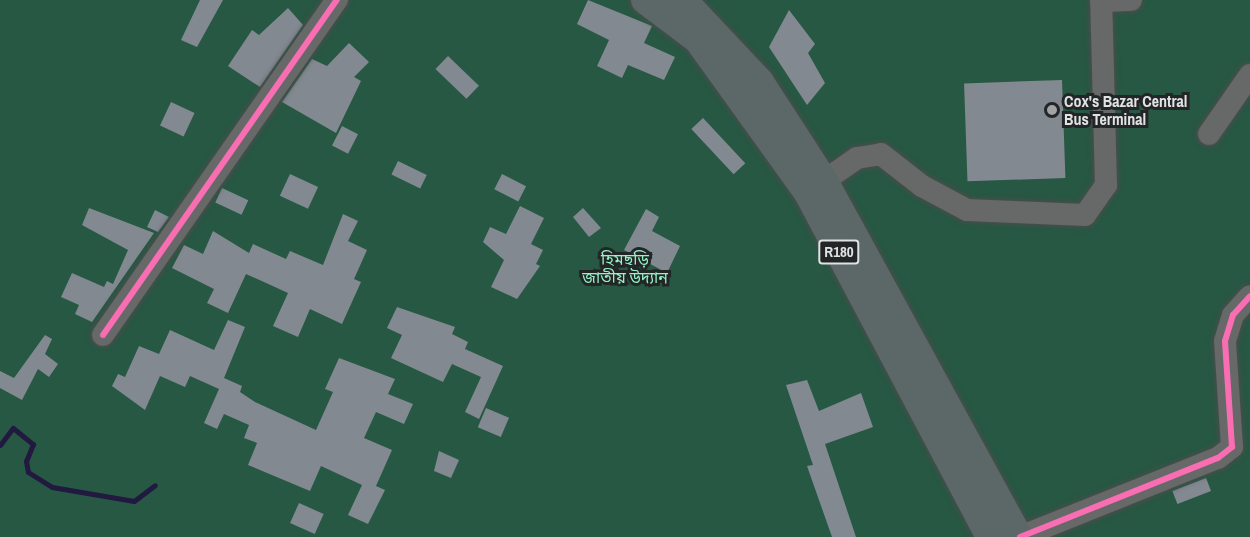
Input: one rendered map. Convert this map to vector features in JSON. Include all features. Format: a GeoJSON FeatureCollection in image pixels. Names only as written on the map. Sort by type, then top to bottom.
{"type":"FeatureCollection","features":[{"type":"Feature","properties":{"kind":"main road","name":"R180"},"geometry":{"type":"LineString","coordinates":[[645,0],[698,40],[808,193],[990,537]]}},
{"type":"Feature","properties":{"kind":"main road","name":"R180"},"geometry":{"type":"LineString","coordinates":[[683,0],[760,82],[824,181],[1020,537]]}},
{"type":"Feature","properties":{"kind":"street"},"geometry":{"type":"LineString","coordinates":[[103,335],[337,0]]}},
{"type":"Feature","properties":{"kind":"street"},"geometry":{"type":"LineString","coordinates":[[824,181],[857,158],[881,154],[922,186],[967,210],[1084,215],[1106,185],[1101,1],[1131,0]]}},
{"type":"Feature","properties":{"kind":"street"},"geometry":{"type":"LineString","coordinates":[[1209,134],[1250,75]]}},
{"type":"Feature","properties":{"kind":"street"},"geometry":{"type":"LineString","coordinates":[[1020,537],[1218,458],[1232,447],[1225,341],[1233,315],[1250,296]]}},
{"type":"Feature","properties":{"kind":"green space","name":"হিমছড়ি জাতীয় উদ্যান"},"geometry":{"type":"Polygon","coordinates":[[[0,0],[1250,0],[1250,537],[0,537],[0,0]]]}},
{"type":"Feature","properties":{"kind":"building"},"geometry":{"type":"Polygon","coordinates":[[[200,0],[223,0],[197,47],[181,40],[200,0]]]}},
{"type":"Feature","properties":{"kind":"building"},"geometry":{"type":"Polygon","coordinates":[[[588,0],[652,26],[644,43],[675,57],[664,80],[628,65],[622,78],[597,66],[609,40],[577,24],[588,0]]]}},
{"type":"Feature","properties":{"kind":"building"},"geometry":{"type":"Polygon","coordinates":[[[288,8],[303,25],[260,87],[228,66],[252,30],[259,35],[288,8]]]}},
{"type":"Feature","properties":{"kind":"building"},"geometry":{"type":"Polygon","coordinates":[[[789,10],[815,44],[808,53],[825,83],[807,105],[769,47],[789,10]]]}},
{"type":"Feature","properties":{"kind":"building"},"geometry":{"type":"Polygon","coordinates":[[[349,43],[369,62],[354,77],[361,81],[336,133],[282,102],[312,59],[327,66],[349,43]]]}},
{"type":"Feature","properties":{"kind":"building"},"geometry":{"type":"Polygon","coordinates":[[[448,56],[479,86],[466,99],[435,69],[448,56]]]}},
{"type":"Feature","properties":{"kind":"building"},"geometry":{"type":"Polygon","coordinates":[[[1062,80],[1065,178],[967,181],[964,83],[1062,80]]]}},
{"type":"Feature","properties":{"kind":"building"},"geometry":{"type":"Polygon","coordinates":[[[171,102],[195,113],[184,137],[160,126],[171,102]]]}},
{"type":"Feature","properties":{"kind":"building"},"geometry":{"type":"Polygon","coordinates":[[[703,118],[745,163],[734,174],[691,129],[703,118]]]}},
{"type":"Feature","properties":{"kind":"building"},"geometry":{"type":"Polygon","coordinates":[[[342,126],[358,134],[348,154],[332,146],[342,126]]]}},
{"type":"Feature","properties":{"kind":"building"},"geometry":{"type":"Polygon","coordinates":[[[398,161],[427,175],[420,189],[391,174],[398,161]]]}},
{"type":"Feature","properties":{"kind":"building"},"geometry":{"type":"Polygon","coordinates":[[[290,174],[318,187],[308,209],[280,196],[290,174]]]}},
{"type":"Feature","properties":{"kind":"building"},"geometry":{"type":"Polygon","coordinates":[[[502,174],[526,186],[518,201],[494,189],[502,174]]]}},
{"type":"Feature","properties":{"kind":"building"},"geometry":{"type":"Polygon","coordinates":[[[222,188],[248,200],[242,215],[215,203],[222,188]]]}},
{"type":"Feature","properties":{"kind":"building"},"geometry":{"type":"Polygon","coordinates":[[[520,206],[544,218],[531,244],[543,250],[536,264],[540,266],[517,299],[491,287],[504,260],[483,242],[490,227],[506,234],[520,206]]]}},
{"type":"Feature","properties":{"kind":"building"},"geometry":{"type":"Polygon","coordinates":[[[89,208],[154,233],[92,322],[75,314],[79,305],[61,297],[72,273],[104,287],[107,281],[113,284],[128,250],[82,225],[89,208]]]}},
{"type":"Feature","properties":{"kind":"building"},"geometry":{"type":"Polygon","coordinates":[[[583,208],[601,228],[589,237],[573,217],[583,208]]]}},
{"type":"Feature","properties":{"kind":"building"},"geometry":{"type":"Polygon","coordinates":[[[646,209],[659,217],[652,231],[680,246],[667,273],[624,250],[646,209]]]}},
{"type":"Feature","properties":{"kind":"building"},"geometry":{"type":"Polygon","coordinates":[[[155,210],[169,217],[158,232],[147,227],[155,210]]]}},
{"type":"Feature","properties":{"kind":"building"},"geometry":{"type":"Polygon","coordinates":[[[343,214],[358,221],[348,241],[367,250],[354,279],[361,282],[342,324],[310,309],[298,337],[273,326],[288,293],[246,274],[228,313],[207,303],[214,289],[172,268],[184,245],[203,254],[213,231],[249,253],[253,244],[286,259],[290,251],[323,265],[343,214]]]}},
{"type":"Feature","properties":{"kind":"building"},"geometry":{"type":"Polygon","coordinates":[[[397,307],[455,327],[452,334],[468,342],[465,349],[503,366],[479,419],[465,412],[481,377],[452,364],[443,382],[391,358],[402,335],[387,328],[397,307]]]}},
{"type":"Feature","properties":{"kind":"building"},"geometry":{"type":"Polygon","coordinates":[[[228,320],[245,327],[224,378],[242,386],[240,392],[255,402],[316,430],[333,392],[325,389],[339,358],[395,379],[388,394],[413,404],[404,424],[376,412],[364,438],[392,450],[376,486],[385,490],[368,524],[348,515],[362,485],[321,466],[310,491],[248,465],[257,443],[244,438],[249,425],[224,414],[217,429],[204,423],[219,389],[190,376],[185,387],[160,376],[145,410],[112,386],[118,374],[125,377],[139,346],[159,354],[170,330],[214,350],[228,320]]]}},
{"type":"Feature","properties":{"kind":"building"},"geometry":{"type":"Polygon","coordinates":[[[45,335],[52,339],[45,354],[58,364],[49,377],[38,369],[22,400],[0,388],[0,371],[14,378],[45,335]]]}},
{"type":"Feature","properties":{"kind":"building"},"geometry":{"type":"Polygon","coordinates":[[[807,380],[819,411],[861,393],[873,427],[825,444],[856,537],[832,537],[807,466],[813,465],[786,385],[807,380]]]}},
{"type":"Feature","properties":{"kind":"building"},"geometry":{"type":"Polygon","coordinates":[[[486,408],[509,418],[501,437],[478,427],[486,408]]]}},
{"type":"Feature","properties":{"kind":"building"},"geometry":{"type":"Polygon","coordinates":[[[439,451],[459,460],[451,478],[434,471],[439,451]]]}},
{"type":"Feature","properties":{"kind":"building"},"geometry":{"type":"Polygon","coordinates":[[[1206,478],[1211,491],[1177,504],[1172,491],[1206,478]]]}},
{"type":"Feature","properties":{"kind":"building"},"geometry":{"type":"Polygon","coordinates":[[[299,503],[324,514],[315,534],[290,523],[299,503]]]}},
{"type":"Feature","properties":{"kind":"waterway"},"geometry":{"type":"LineString","coordinates":[[0,445],[13,428],[33,444],[26,461],[28,472],[52,487],[134,501],[155,485]]}},
{"type":"Feature","properties":{"kind":"cycle path"},"geometry":{"type":"LineString","coordinates":[[103,335],[337,0]]}},
{"type":"Feature","properties":{"kind":"cycle path"},"geometry":{"type":"LineString","coordinates":[[1020,537],[1218,458],[1232,447],[1225,341],[1233,315],[1250,296]]}},
{"type":"Feature","properties":{"kind":"place","name":"Cox's Bazar Central Bus Terminal"},"geometry":{"type":"Point","coordinates":[1052,110]}}]}
